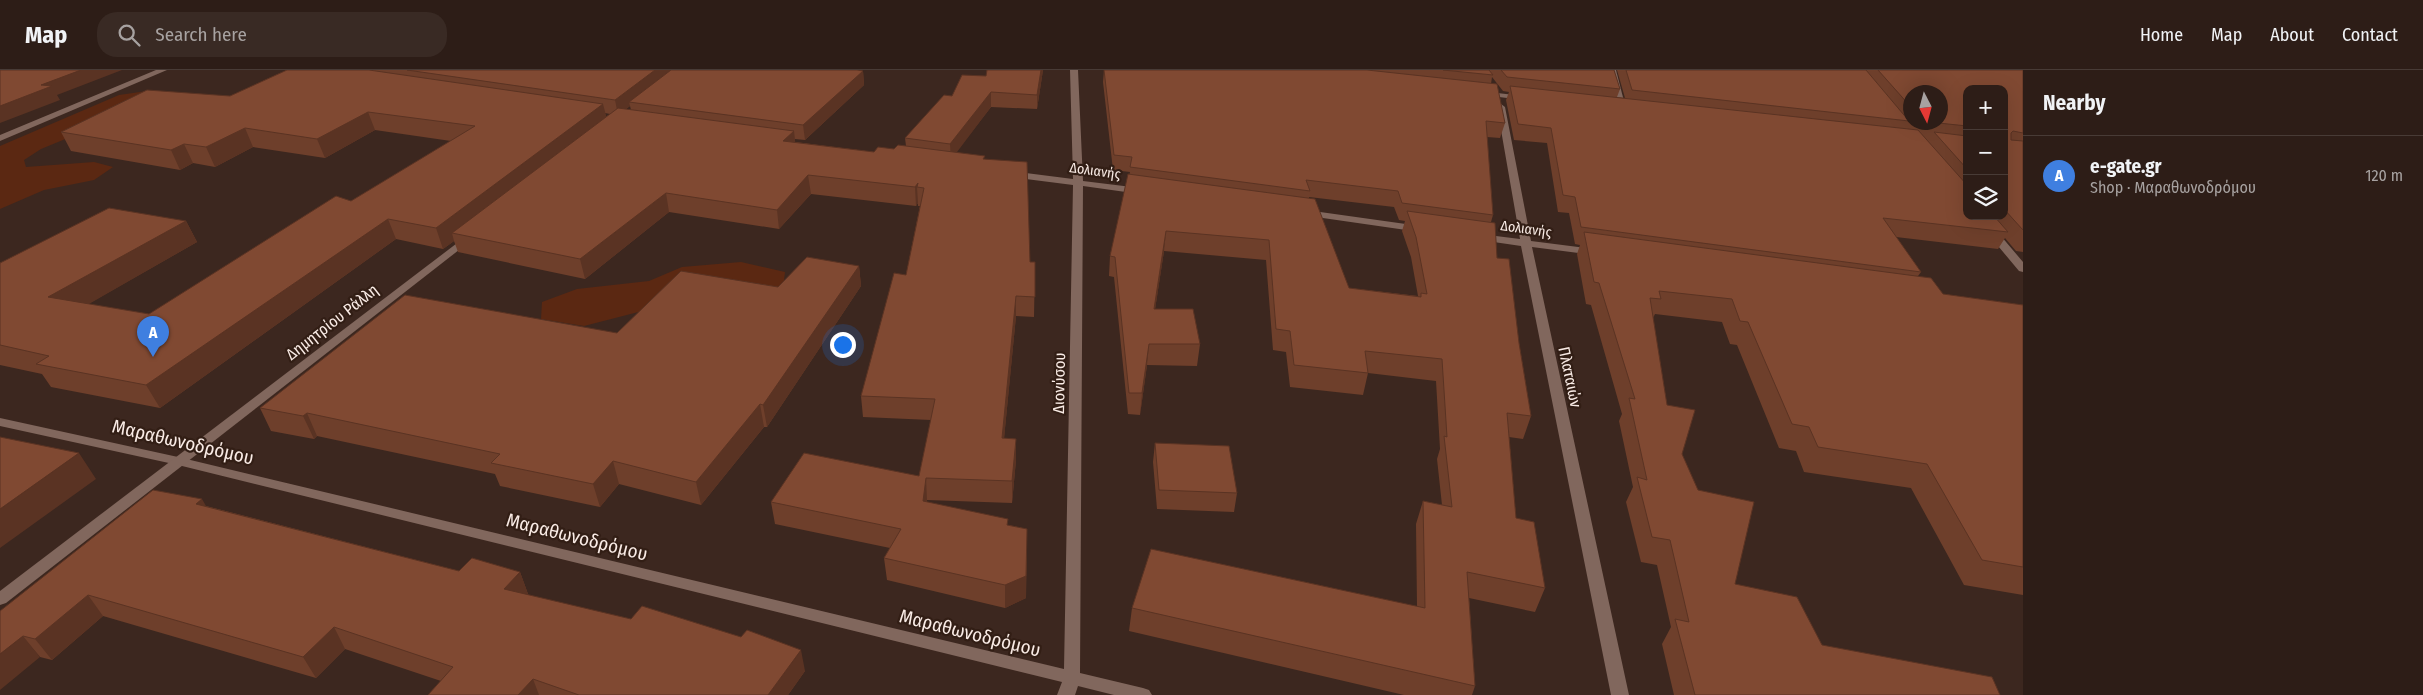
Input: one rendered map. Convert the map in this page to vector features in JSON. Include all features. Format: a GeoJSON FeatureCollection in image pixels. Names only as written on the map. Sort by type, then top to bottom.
{"type":"FeatureCollection","features":[{"type":"Feature","properties":{"kind":"street"},"geometry":{"type":"LineString","coordinates":[[0,138],[163,70]]}},
{"type":"Feature","properties":{"kind":"street","name":"Διονύσου"},"geometry":{"type":"LineString","coordinates":[[1069,687],[1078,183],[1074,70]]}},
{"type":"Feature","properties":{"kind":"street"},"geometry":{"type":"LineString","coordinates":[[1612,70],[1617,108],[1631,110]]}},
{"type":"Feature","properties":{"kind":"street","name":"Πλαταιών"},"geometry":{"type":"LineString","coordinates":[[1490,83],[1499,95],[1526,243],[1620,695]]}},
{"type":"Feature","properties":{"kind":"street"},"geometry":{"type":"LineString","coordinates":[[1470,92],[1537,99]]}},
{"type":"Feature","properties":{"kind":"street","name":"Δολιανής"},"geometry":{"type":"LineString","coordinates":[[999,172],[1155,193]]}},
{"type":"Feature","properties":{"kind":"street"},"geometry":{"type":"LineString","coordinates":[[1291,211],[1428,230]]}},
{"type":"Feature","properties":{"kind":"street"},"geometry":{"type":"LineString","coordinates":[[1981,220],[2023,269]]}},
{"type":"Feature","properties":{"kind":"street","name":"Δημητρίου Ράλλη"},"geometry":{"type":"LineString","coordinates":[[0,599],[478,230]]}},
{"type":"Feature","properties":{"kind":"street","name":"Δολιανής"},"geometry":{"type":"LineString","coordinates":[[1467,235],[1604,254]]}},
{"type":"Feature","properties":{"kind":"street","name":"Μαραθωνοδρόμου"},"geometry":{"type":"LineString","coordinates":[[0,422],[178,462],[1069,687],[1143,695]]}},
{"type":"Feature","properties":{"kind":"shaded area"},"geometry":{"type":"Polygon","coordinates":[[[147,91],[136,110],[41,149],[24,160],[26,167],[94,162],[113,167],[94,180],[44,190],[0,209],[0,146],[119,95],[147,91]]]}},
{"type":"Feature","properties":{"kind":"shaded area"},"geometry":{"type":"Polygon","coordinates":[[[741,262],[785,272],[782,297],[685,300],[584,326],[541,319],[542,302],[577,289],[649,281],[682,267],[741,262]]]}},
{"type":"Feature","properties":{"kind":"building"},"geometry":{"type":"Polygon","coordinates":[[[0,70],[81,70],[41,85],[52,86],[0,106],[0,70]]]}},
{"type":"Feature","properties":{"kind":"building"},"geometry":{"type":"Polygon","coordinates":[[[287,70],[369,70],[603,104],[436,228],[388,219],[146,385],[36,364],[49,356],[0,345],[0,263],[109,208],[186,221],[48,297],[149,314],[336,196],[351,201],[475,126],[368,112],[317,139],[245,128],[206,147],[184,144],[171,150],[61,132],[147,90],[230,96],[287,70]]]}},
{"type":"Feature","properties":{"kind":"building"},"geometry":{"type":"Polygon","coordinates":[[[407,70],[655,70],[615,100],[407,70]]]}},
{"type":"Feature","properties":{"kind":"building"},"geometry":{"type":"Polygon","coordinates":[[[671,70],[863,71],[803,125],[629,102],[671,70]]]}},
{"type":"Feature","properties":{"kind":"building"},"geometry":{"type":"Polygon","coordinates":[[[987,70],[1041,70],[1037,95],[991,92],[950,144],[905,138],[944,95],[952,96],[962,75],[986,76],[987,70]]]}},
{"type":"Feature","properties":{"kind":"building"},"geometry":{"type":"Polygon","coordinates":[[[1104,70],[1367,70],[1497,84],[1505,123],[1486,121],[1493,215],[1402,203],[1398,191],[1306,180],[1310,191],[1130,167],[1132,157],[1114,155],[1104,70]]]}},
{"type":"Feature","properties":{"kind":"building"},"geometry":{"type":"Polygon","coordinates":[[[1443,70],[1489,70],[1493,75],[1443,70]]]}},
{"type":"Feature","properties":{"kind":"building"},"geometry":{"type":"Polygon","coordinates":[[[1501,70],[1614,70],[1620,89],[1507,77],[1501,70]]]}},
{"type":"Feature","properties":{"kind":"building"},"geometry":{"type":"Polygon","coordinates":[[[1626,70],[1866,70],[1903,114],[1903,120],[1632,90],[1626,70]]]}},
{"type":"Feature","properties":{"kind":"building"},"geometry":{"type":"Polygon","coordinates":[[[1878,70],[2023,70],[2023,133],[2013,131],[2011,133],[2011,140],[2023,141],[2023,230],[2008,213],[2008,85],[1963,85],[1963,126],[1948,124],[1948,85],[1903,85],[1903,98],[1878,70]]]}},
{"type":"Feature","properties":{"kind":"building"},"geometry":{"type":"Polygon","coordinates":[[[1510,86],[1903,128],[1903,130],[1918,130],[1963,181],[1963,220],[1998,220],[2008,232],[1883,218],[1921,272],[1581,227],[1575,197],[1563,195],[1551,128],[1518,124],[1510,86]]]}},
{"type":"Feature","properties":{"kind":"building"},"geometry":{"type":"Polygon","coordinates":[[[618,108],[794,131],[783,141],[874,152],[878,147],[894,149],[898,145],[985,156],[983,159],[1027,162],[1030,262],[1035,262],[1035,297],[1016,296],[1002,438],[1016,439],[1012,481],[926,478],[923,501],[1008,519],[1007,525],[1027,529],[1026,576],[1005,585],[884,558],[901,529],[771,502],[804,453],[919,476],[935,399],[861,396],[894,273],[906,275],[924,188],[917,187],[918,183],[915,187],[808,175],[777,210],[666,193],[580,259],[452,233],[618,108]]]}},
{"type":"Feature","properties":{"kind":"building"},"geometry":{"type":"Polygon","coordinates":[[[1934,132],[1963,136],[1963,165],[1934,132]]]}},
{"type":"Feature","properties":{"kind":"building"},"geometry":{"type":"Polygon","coordinates":[[[1128,174],[1315,199],[1349,288],[1421,297],[1421,293],[1427,294],[1416,237],[1407,211],[1495,223],[1497,258],[1509,259],[1519,343],[1531,416],[1507,413],[1516,518],[1534,522],[1545,588],[1467,572],[1475,686],[1132,608],[1151,549],[1425,608],[1423,501],[1452,507],[1444,436],[1447,437],[1442,359],[1365,351],[1368,373],[1294,365],[1290,331],[1276,329],[1269,240],[1166,231],[1154,309],[1193,309],[1200,344],[1149,344],[1142,393],[1129,393],[1115,257],[1110,256],[1128,174]]]}},
{"type":"Feature","properties":{"kind":"building"},"geometry":{"type":"Polygon","coordinates":[[[1584,232],[1931,278],[1943,294],[2023,305],[2023,567],[1982,560],[1927,464],[1818,447],[1809,427],[1792,424],[1748,322],[1740,321],[1732,299],[1659,291],[1661,299],[1650,298],[1667,405],[1695,410],[1682,454],[1698,490],[1754,502],[1735,584],[1797,597],[1822,645],[1992,677],[2000,695],[1695,695],[1675,619],[1689,622],[1670,540],[1652,537],[1637,477],[1647,480],[1629,398],[1635,399],[1599,283],[1594,282],[1584,232]]]}},
{"type":"Feature","properties":{"kind":"building"},"geometry":{"type":"Polygon","coordinates":[[[807,257],[859,266],[763,405],[760,404],[696,482],[613,461],[593,484],[491,463],[500,454],[307,413],[303,416],[260,408],[405,295],[617,333],[681,271],[778,287],[807,257]]]}},
{"type":"Feature","properties":{"kind":"building"},"geometry":{"type":"Polygon","coordinates":[[[0,437],[79,453],[0,509],[0,437]]]}},
{"type":"Feature","properties":{"kind":"building"},"geometry":{"type":"Polygon","coordinates":[[[1155,443],[1229,446],[1237,493],[1159,490],[1155,443]]]}},
{"type":"Feature","properties":{"kind":"building"},"geometry":{"type":"Polygon","coordinates":[[[153,490],[202,499],[196,504],[459,571],[472,558],[520,572],[504,589],[631,619],[642,606],[741,637],[747,630],[801,650],[768,695],[579,695],[533,679],[518,695],[428,695],[453,667],[334,627],[303,657],[88,595],[35,639],[23,636],[0,654],[0,611],[153,490]]]}},
{"type":"Feature","properties":{"kind":"place","name":"e-gate.gr"},"geometry":{"type":"Point","coordinates":[153,357]}}]}
